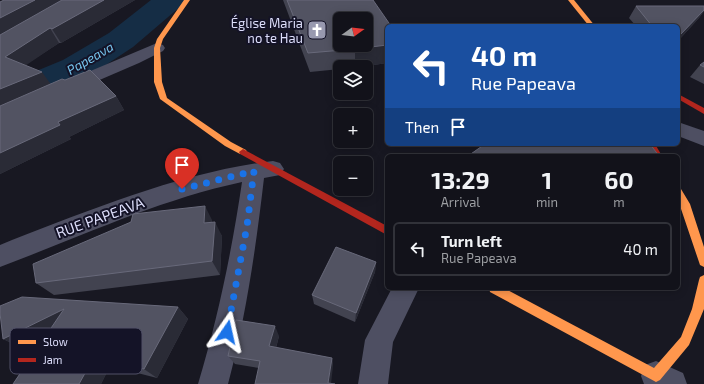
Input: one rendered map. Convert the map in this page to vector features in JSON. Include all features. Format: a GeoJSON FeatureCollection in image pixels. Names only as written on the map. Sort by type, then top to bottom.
{"type":"FeatureCollection","features":[{"type":"Feature","properties":{"kind":"street"},"geometry":{"type":"LineString","coordinates":[[187,0],[160,39],[157,48],[158,82],[164,100],[263,170],[385,230]]}},
{"type":"Feature","properties":{"kind":"street"},"geometry":{"type":"LineString","coordinates":[[571,0],[590,24]]}},
{"type":"Feature","properties":{"kind":"street"},"geometry":{"type":"LineString","coordinates":[[54,93],[133,60],[157,48]]}},
{"type":"Feature","properties":{"kind":"street"},"geometry":{"type":"LineString","coordinates":[[680,97],[704,111]]}},
{"type":"Feature","properties":{"kind":"street"},"geometry":{"type":"LineString","coordinates":[[680,130],[704,139]]}},
{"type":"Feature","properties":{"kind":"street"},"geometry":{"type":"LineString","coordinates":[[213,384],[224,346],[247,226],[263,170]]}},
{"type":"Feature","properties":{"kind":"street","name":"RUE PAPEAVA"},"geometry":{"type":"LineString","coordinates":[[0,256],[111,212],[197,185],[263,170]]}},
{"type":"Feature","properties":{"kind":"street"},"geometry":{"type":"LineString","coordinates":[[680,195],[685,204],[704,262]]}},
{"type":"Feature","properties":{"kind":"street"},"geometry":{"type":"LineString","coordinates":[[498,290],[662,381],[685,341],[698,309],[704,280]]}},
{"type":"Feature","properties":{"kind":"street"},"geometry":{"type":"LineString","coordinates":[[373,384],[379,340],[405,290]]}},
{"type":"Feature","properties":{"kind":"building"},"geometry":{"type":"Polygon","coordinates":[[[4,0],[35,0],[0,18],[0,2],[4,0]]]}},
{"type":"Feature","properties":{"kind":"building"},"geometry":{"type":"Polygon","coordinates":[[[62,0],[104,0],[52,29],[50,28],[5,57],[42,72],[0,89],[0,35],[62,0]]]}},
{"type":"Feature","properties":{"kind":"building"},"geometry":{"type":"Polygon","coordinates":[[[287,0],[373,0],[390,24],[385,24],[385,45],[373,47],[373,12],[333,12],[333,51],[308,53],[287,0]]]}},
{"type":"Feature","properties":{"kind":"building"},"geometry":{"type":"Polygon","coordinates":[[[636,6],[704,6],[704,10],[681,34],[680,24],[650,24],[636,6]]]}},
{"type":"Feature","properties":{"kind":"building"},"geometry":{"type":"Polygon","coordinates":[[[90,70],[116,96],[58,122],[60,125],[0,153],[0,106],[62,79],[65,80],[90,70]]]}},
{"type":"Feature","properties":{"kind":"building"},"geometry":{"type":"Polygon","coordinates":[[[482,146],[652,146],[658,154],[471,154],[482,146]]]}},
{"type":"Feature","properties":{"kind":"building"},"geometry":{"type":"Polygon","coordinates":[[[205,206],[204,223],[215,222],[212,261],[36,283],[33,264],[131,222],[133,214],[205,206]]]}},
{"type":"Feature","properties":{"kind":"building"},"geometry":{"type":"Polygon","coordinates":[[[336,247],[376,262],[356,313],[312,295],[336,247]]]}},
{"type":"Feature","properties":{"kind":"building"},"geometry":{"type":"Polygon","coordinates":[[[22,297],[178,307],[144,369],[142,369],[142,328],[51,328],[64,309],[25,328],[10,328],[10,336],[3,339],[0,306],[22,297]]]}},
{"type":"Feature","properties":{"kind":"building"},"geometry":{"type":"Polygon","coordinates":[[[236,320],[275,326],[269,346],[332,358],[328,383],[335,384],[255,384],[260,361],[228,356],[236,320]]]}},
{"type":"Feature","properties":{"kind":"building"},"geometry":{"type":"Polygon","coordinates":[[[20,374],[85,374],[79,384],[13,384],[20,374]]]}},
{"type":"Feature","properties":{"kind":"waterway","name":"Papeava"},"geometry":{"type":"LineString","coordinates":[[0,101],[76,68],[121,40],[170,0]]}},
{"type":"Feature","properties":{"kind":"traffic: slow"},"geometry":{"type":"LineString","coordinates":[[187,0],[160,39],[157,48],[158,82],[164,99],[228,144],[243,152]]}},
{"type":"Feature","properties":{"kind":"traffic: slow"},"geometry":{"type":"LineString","coordinates":[[571,0],[590,24]]}},
{"type":"Feature","properties":{"kind":"traffic: slow"},"geometry":{"type":"LineString","coordinates":[[680,195],[685,204],[704,262]]}},
{"type":"Feature","properties":{"kind":"traffic: slow"},"geometry":{"type":"LineString","coordinates":[[498,290],[656,376],[685,341],[698,309],[704,280]]}},
{"type":"Feature","properties":{"kind":"traffic: jam"},"geometry":{"type":"LineString","coordinates":[[680,97],[704,111]]}},
{"type":"Feature","properties":{"kind":"traffic: jam"},"geometry":{"type":"LineString","coordinates":[[652,146],[657,154]]}},
{"type":"Feature","properties":{"kind":"traffic: jam"},"geometry":{"type":"LineString","coordinates":[[243,152],[385,230]]}},
{"type":"Feature","properties":{"kind":"place","name":"Église Maria no te Hau"},"geometry":{"type":"Point","coordinates":[317,30]}},
{"type":"Feature","properties":{"kind":"route"},"geometry":{"type":"LineString","coordinates":[[182,189],[254,171],[247,226],[227,332]]}}]}
